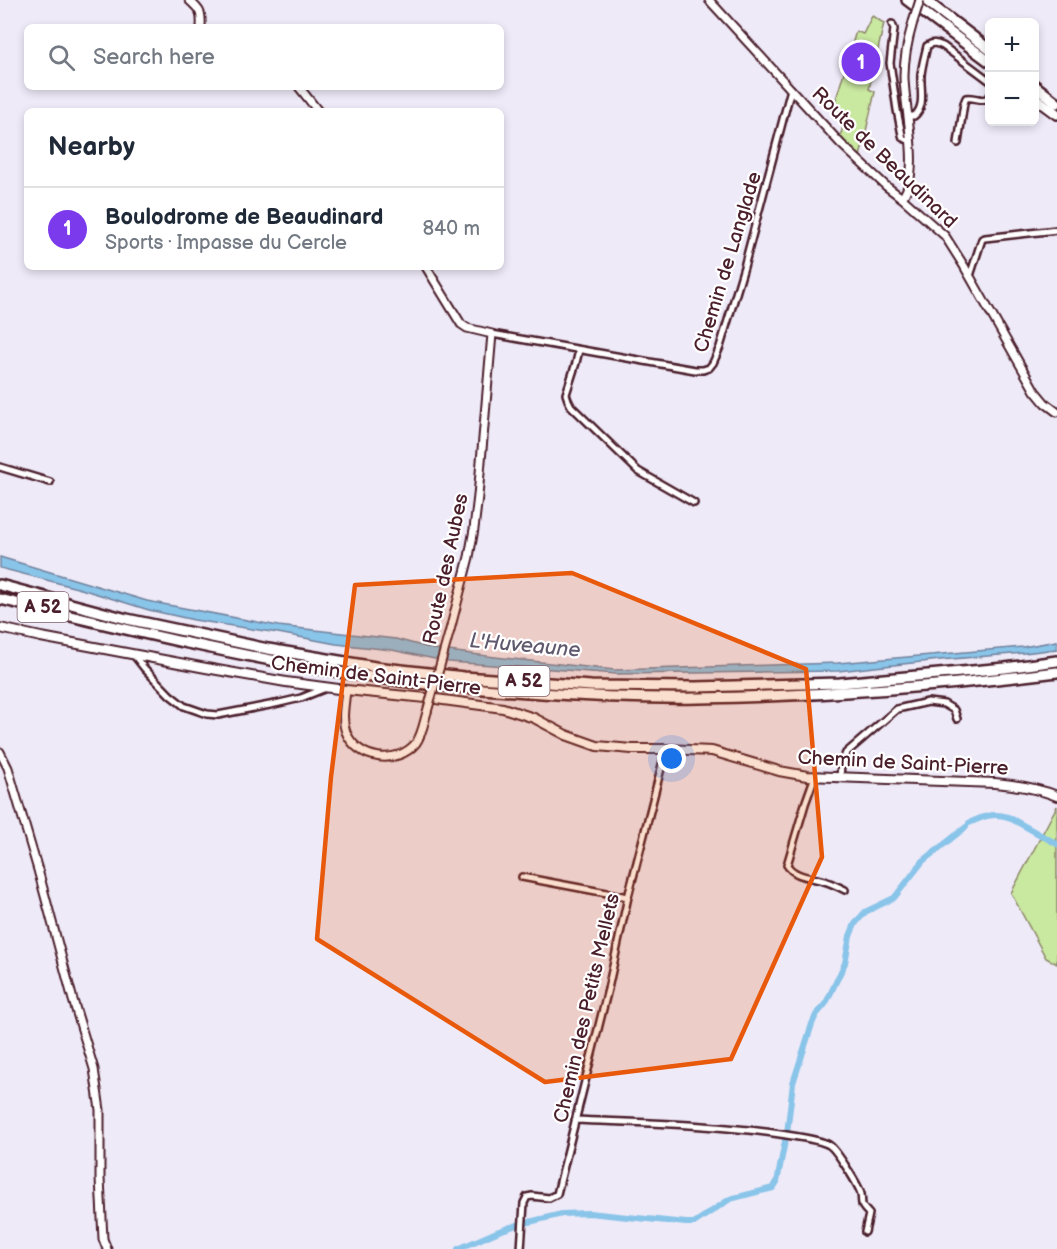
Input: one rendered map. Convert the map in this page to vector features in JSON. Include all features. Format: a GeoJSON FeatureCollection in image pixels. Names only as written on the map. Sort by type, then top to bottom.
{"type":"FeatureCollection","features":[{"type":"Feature","properties":{"kind":"highway"},"geometry":{"type":"LineString","coordinates":[[907,0],[985,58]]}},
{"type":"Feature","properties":{"kind":"highway"},"geometry":{"type":"LineString","coordinates":[[926,0],[985,46]]}},
{"type":"Feature","properties":{"kind":"highway"},"geometry":{"type":"LineString","coordinates":[[1039,88],[1057,103]]}},
{"type":"Feature","properties":{"kind":"highway"},"geometry":{"type":"LineString","coordinates":[[1039,100],[1057,114]]}},
{"type":"Feature","properties":{"kind":"highway","name":"A 52"},"geometry":{"type":"LineString","coordinates":[[0,585],[127,619],[268,649],[375,667],[464,677],[591,686],[707,687],[840,683],[1057,661]]}},
{"type":"Feature","properties":{"kind":"highway","name":"A 52"},"geometry":{"type":"LineString","coordinates":[[0,597],[127,630],[267,660],[374,678],[465,688],[592,696],[697,698],[839,693],[1057,672]]}},
{"type":"Feature","properties":{"kind":"main road","name":"Chemin de Saint-Pierre"},"geometry":{"type":"LineString","coordinates":[[0,630],[328,688],[503,708],[534,718],[566,735],[597,746],[712,751],[779,771],[816,777],[995,783],[1022,786],[1057,796]]}},
{"type":"Feature","properties":{"kind":"street"},"geometry":{"type":"LineString","coordinates":[[189,0],[201,13],[201,24]]}},
{"type":"Feature","properties":{"kind":"street","name":"Route de Beaudinard"},"geometry":{"type":"LineString","coordinates":[[709,0],[841,144],[945,236],[1035,391],[1057,412]]}},
{"type":"Feature","properties":{"kind":"street"},"geometry":{"type":"LineString","coordinates":[[902,198],[907,192],[910,177],[911,141],[904,75],[908,40],[920,0]]}},
{"type":"Feature","properties":{"kind":"street"},"geometry":{"type":"LineString","coordinates":[[892,24],[894,29],[891,75],[903,138],[911,141]]}},
{"type":"Feature","properties":{"kind":"street"},"geometry":{"type":"LineString","coordinates":[[908,116],[914,116],[920,111],[921,75],[927,46],[931,43],[943,46],[985,77]]}},
{"type":"Feature","properties":{"kind":"street","name":"Chemin de Langlade"},"geometry":{"type":"LineString","coordinates":[[492,334],[695,370],[709,368],[714,363],[720,346],[744,267],[791,89]]}},
{"type":"Feature","properties":{"kind":"street"},"geometry":{"type":"LineString","coordinates":[[301,90],[316,108]]}},
{"type":"Feature","properties":{"kind":"street"},"geometry":{"type":"LineString","coordinates":[[958,143],[966,98],[985,100]]}},
{"type":"Feature","properties":{"kind":"street"},"geometry":{"type":"LineString","coordinates":[[970,276],[982,239],[1057,230]]}},
{"type":"Feature","properties":{"kind":"street"},"geometry":{"type":"LineString","coordinates":[[428,270],[461,324],[467,328],[492,334]]}},
{"type":"Feature","properties":{"kind":"street","name":"Route des Aubes"},"geometry":{"type":"LineString","coordinates":[[346,690],[343,718],[346,732],[356,748],[388,758],[405,753],[418,741],[450,630],[474,529],[492,334]]}},
{"type":"Feature","properties":{"kind":"street"},"geometry":{"type":"LineString","coordinates":[[579,350],[566,394],[571,406],[638,471],[694,503]]}},
{"type":"Feature","properties":{"kind":"street"},"geometry":{"type":"LineString","coordinates":[[0,467],[50,482]]}},
{"type":"Feature","properties":{"kind":"street"},"geometry":{"type":"LineString","coordinates":[[133,654],[170,695],[184,706],[207,714],[218,715],[275,704],[328,688]]}},
{"type":"Feature","properties":{"kind":"street"},"geometry":{"type":"LineString","coordinates":[[840,778],[841,764],[846,753],[897,709],[928,702],[944,704],[954,710],[957,719]]}},
{"type":"Feature","properties":{"kind":"street","name":"Chemin des Petits Mellets"},"geometry":{"type":"LineString","coordinates":[[521,1249],[524,1203],[527,1197],[549,1198],[557,1194],[666,749]]}},
{"type":"Feature","properties":{"kind":"street"},"geometry":{"type":"LineString","coordinates":[[0,752],[8,768],[94,1069],[100,1110],[103,1239],[107,1249]]}},
{"type":"Feature","properties":{"kind":"street"},"geometry":{"type":"LineString","coordinates":[[816,777],[805,804],[787,865],[791,871],[845,890]]}},
{"type":"Feature","properties":{"kind":"street"},"geometry":{"type":"LineString","coordinates":[[522,877],[628,897]]}},
{"type":"Feature","properties":{"kind":"street"},"geometry":{"type":"LineString","coordinates":[[575,1120],[738,1129],[800,1137],[828,1144],[838,1154],[861,1193],[861,1203],[868,1214],[865,1232]]}},
{"type":"Feature","properties":{"kind":"highlighted area"},"geometry":{"type":"Polygon","coordinates":[[[572,573],[806,669],[822,857],[731,1059],[545,1082],[317,939],[331,777],[355,585],[572,573]]]}},
{"type":"Feature","properties":{"kind":"green space"},"geometry":{"type":"Polygon","coordinates":[[[872,16],[884,23],[869,89],[875,92],[860,157],[840,137],[844,123],[832,113],[856,31],[863,34],[872,16]]]}},
{"type":"Feature","properties":{"kind":"green space"},"geometry":{"type":"Polygon","coordinates":[[[1057,806],[1057,964],[1046,958],[1011,893],[1057,806]]]}},
{"type":"Feature","properties":{"kind":"water"},"geometry":{"type":"Polygon","coordinates":[[[0,557],[147,601],[278,626],[396,639],[433,649],[615,670],[838,663],[1023,647],[1057,641],[1057,649],[838,671],[616,674],[449,662],[392,650],[336,644],[194,620],[149,610],[0,568],[0,557]]]}},
{"type":"Feature","properties":{"kind":"waterway"},"geometry":{"type":"LineString","coordinates":[[969,823],[988,816],[1008,817],[1057,844]]}},
{"type":"Feature","properties":{"kind":"waterway"},"geometry":{"type":"LineString","coordinates":[[787,1133],[793,1083],[812,1024],[826,1003],[845,963],[850,936],[855,924],[865,912],[894,898],[923,861],[966,827]]}},
{"type":"Feature","properties":{"kind":"waterway"},"geometry":{"type":"LineString","coordinates":[[525,1223],[562,1214],[589,1213],[694,1223],[730,1199],[773,1188],[777,1182],[786,1136]]}},
{"type":"Feature","properties":{"kind":"waterway"},"geometry":{"type":"LineString","coordinates":[[458,1249],[520,1224]]}},
{"type":"Feature","properties":{"kind":"place","name":"Boulodrome de Beaudinard"},"geometry":{"type":"Point","coordinates":[861,62]}},
{"type":"Feature","properties":{"kind":"water label","name":"L'Huveaune"},"geometry":{"type":"Point","coordinates":[525,645]}}]}
